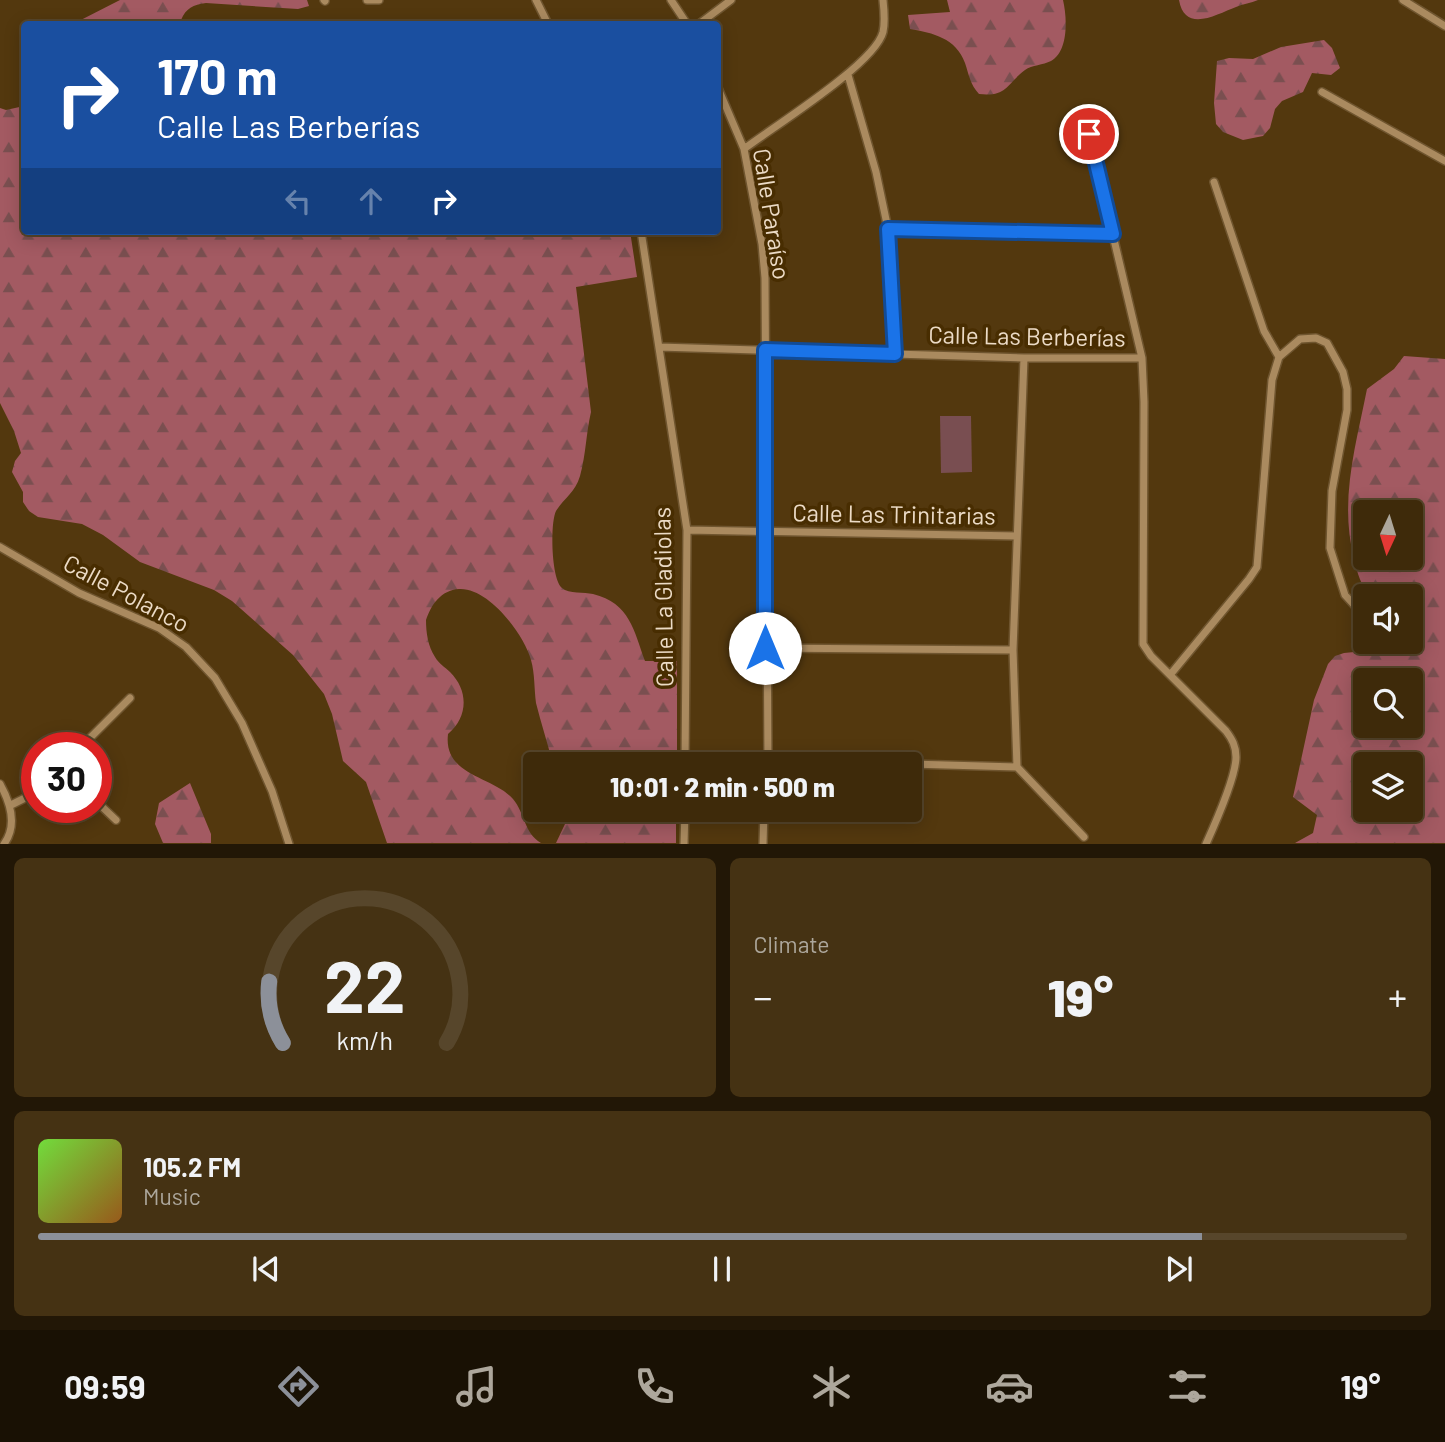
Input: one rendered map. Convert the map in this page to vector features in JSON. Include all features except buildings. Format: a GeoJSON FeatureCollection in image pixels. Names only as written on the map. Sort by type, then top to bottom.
{"type":"FeatureCollection","features":[{"type":"Feature","properties":{"kind":"street"},"geometry":{"type":"LineString","coordinates":[[367,0],[379,0]]}},
{"type":"Feature","properties":{"kind":"street"},"geometry":{"type":"LineString","coordinates":[[671,0],[685,21]]}},
{"type":"Feature","properties":{"kind":"street"},"geometry":{"type":"LineString","coordinates":[[703,21],[731,0]]}},
{"type":"Feature","properties":{"kind":"street"},"geometry":{"type":"LineString","coordinates":[[744,149],[848,75],[877,44],[883,33],[883,0]]}},
{"type":"Feature","properties":{"kind":"street"},"geometry":{"type":"LineString","coordinates":[[1403,0],[1445,26]]}},
{"type":"Feature","properties":{"kind":"street"},"geometry":{"type":"LineString","coordinates":[[536,1],[546,21]]}},
{"type":"Feature","properties":{"kind":"street"},"geometry":{"type":"LineString","coordinates":[[848,75],[876,172],[888,229],[895,354]]}},
{"type":"Feature","properties":{"kind":"street"},"geometry":{"type":"LineString","coordinates":[[1322,92],[1445,161]]}},
{"type":"Feature","properties":{"kind":"street","name":"Calle Paraíso"},"geometry":{"type":"LineString","coordinates":[[721,95],[744,149],[762,244],[768,752]]}},
{"type":"Feature","properties":{"kind":"street"},"geometry":{"type":"LineString","coordinates":[[1089,134],[1142,358],[1143,644],[1151,656],[1234,741],[1236,760],[1220,814],[1206,844]]}},
{"type":"Feature","properties":{"kind":"street"},"geometry":{"type":"LineString","coordinates":[[1214,182],[1264,331],[1279,357]]}},
{"type":"Feature","properties":{"kind":"street"},"geometry":{"type":"LineString","coordinates":[[888,229],[1113,234]]}},
{"type":"Feature","properties":{"kind":"street","name":"Calle La Gladiolas"},"geometry":{"type":"LineString","coordinates":[[642,235],[687,530],[685,752]]}},
{"type":"Feature","properties":{"kind":"street"},"geometry":{"type":"LineString","coordinates":[[1170,675],[1257,567],[1272,380],[1279,357],[1300,339],[1316,338],[1327,343],[1343,372],[1347,389],[1347,410],[1332,491],[1330,548],[1345,595],[1353,604]]}},
{"type":"Feature","properties":{"kind":"street","name":"Calle Las Berberías"},"geometry":{"type":"LineString","coordinates":[[659,347],[1024,358],[1142,358]]}},
{"type":"Feature","properties":{"kind":"street"},"geometry":{"type":"LineString","coordinates":[[1024,358],[1013,650],[1017,767],[1084,837]]}},
{"type":"Feature","properties":{"kind":"street","name":"Calle Las Trinitarias"},"geometry":{"type":"LineString","coordinates":[[687,530],[1017,536]]}},
{"type":"Feature","properties":{"kind":"street","name":"Calle Polanco"},"geometry":{"type":"LineString","coordinates":[[0,547],[79,593],[159,628],[186,647],[215,678],[242,723],[272,791],[289,844]]}},
{"type":"Feature","properties":{"kind":"street"},"geometry":{"type":"LineString","coordinates":[[765,648],[1013,650]]}},
{"type":"Feature","properties":{"kind":"street"},"geometry":{"type":"LineString","coordinates":[[96,732],[130,698]]}},
{"type":"Feature","properties":{"kind":"street"},"geometry":{"type":"LineString","coordinates":[[922,765],[1017,767]]}},
{"type":"Feature","properties":{"kind":"street"},"geometry":{"type":"LineString","coordinates":[[0,784],[11,805],[9,837],[4,844]]}},
{"type":"Feature","properties":{"kind":"street"},"geometry":{"type":"LineString","coordinates":[[11,805],[21,800]]}},
{"type":"Feature","properties":{"kind":"street"},"geometry":{"type":"LineString","coordinates":[[112,816],[116,820]]}},
{"type":"Feature","properties":{"kind":"street"},"geometry":{"type":"LineString","coordinates":[[684,844],[685,822]]}},
{"type":"Feature","properties":{"kind":"street"},"geometry":{"type":"LineString","coordinates":[[763,844],[764,822]]}},
{"type":"Feature","properties":{"kind":"green space"},"geometry":{"type":"Polygon","coordinates":[[[120,0],[307,0],[309,6],[298,9],[206,3],[188,10],[182,21],[79,21],[120,0]]]}},
{"type":"Feature","properties":{"kind":"green space"},"geometry":{"type":"Polygon","coordinates":[[[947,0],[1063,0],[1066,24],[1061,50],[1051,61],[1025,70],[1001,91],[979,94],[961,55],[950,42],[910,29],[908,15],[950,12],[947,0]]]}},
{"type":"Feature","properties":{"kind":"green space"},"geometry":{"type":"Polygon","coordinates":[[[1179,0],[1258,0],[1211,17],[1195,19],[1182,10],[1179,0]]]}},
{"type":"Feature","properties":{"kind":"green space"},"geometry":{"type":"Polygon","coordinates":[[[1324,40],[1332,48],[1340,68],[1331,75],[1312,73],[1303,92],[1282,101],[1275,109],[1270,128],[1263,136],[1243,140],[1223,132],[1216,124],[1214,103],[1217,61],[1229,58],[1253,59],[1281,47],[1324,40]]]}},
{"type":"Feature","properties":{"kind":"green space"},"geometry":{"type":"Polygon","coordinates":[[[21,107],[21,235],[631,235],[637,277],[576,287],[591,412],[578,482],[554,517],[554,563],[558,583],[562,588],[605,598],[623,611],[645,661],[677,661],[677,752],[549,752],[536,703],[531,660],[521,638],[503,614],[482,596],[470,590],[453,590],[438,599],[426,620],[433,653],[438,662],[456,679],[463,695],[464,704],[459,720],[448,734],[449,748],[453,759],[461,767],[513,799],[523,822],[541,843],[387,843],[366,782],[343,761],[332,714],[324,694],[293,655],[232,601],[214,590],[140,562],[103,535],[82,524],[38,517],[29,511],[12,472],[21,453],[0,403],[0,108],[6,110],[21,107]]]}},
{"type":"Feature","properties":{"kind":"green space"},"geometry":{"type":"Polygon","coordinates":[[[1404,356],[1445,359],[1445,843],[1295,843],[1313,833],[1317,815],[1293,797],[1314,700],[1328,664],[1335,656],[1344,653],[1423,654],[1423,584],[1362,584],[1357,570],[1423,570],[1423,500],[1353,500],[1353,551],[1350,537],[1348,515],[1351,473],[1367,389],[1394,369],[1404,356]]]}},
{"type":"Feature","properties":{"kind":"green space"},"geometry":{"type":"Polygon","coordinates":[[[190,783],[211,834],[211,843],[163,843],[155,824],[159,803],[190,783]]]}},
{"type":"Feature","properties":{"kind":"green space"},"geometry":{"type":"Polygon","coordinates":[[[676,822],[676,843],[556,843],[565,824],[676,822]]]}},
{"type":"Feature","properties":{"kind":"shaded area"},"geometry":{"type":"Polygon","coordinates":[[[940,416],[971,416],[972,472],[941,473],[940,416]]]}},
{"type":"Feature","properties":{"kind":"route"},"geometry":{"type":"LineString","coordinates":[[765,648],[765,350],[895,354],[888,229],[1113,234],[1089,134]]}}]}
